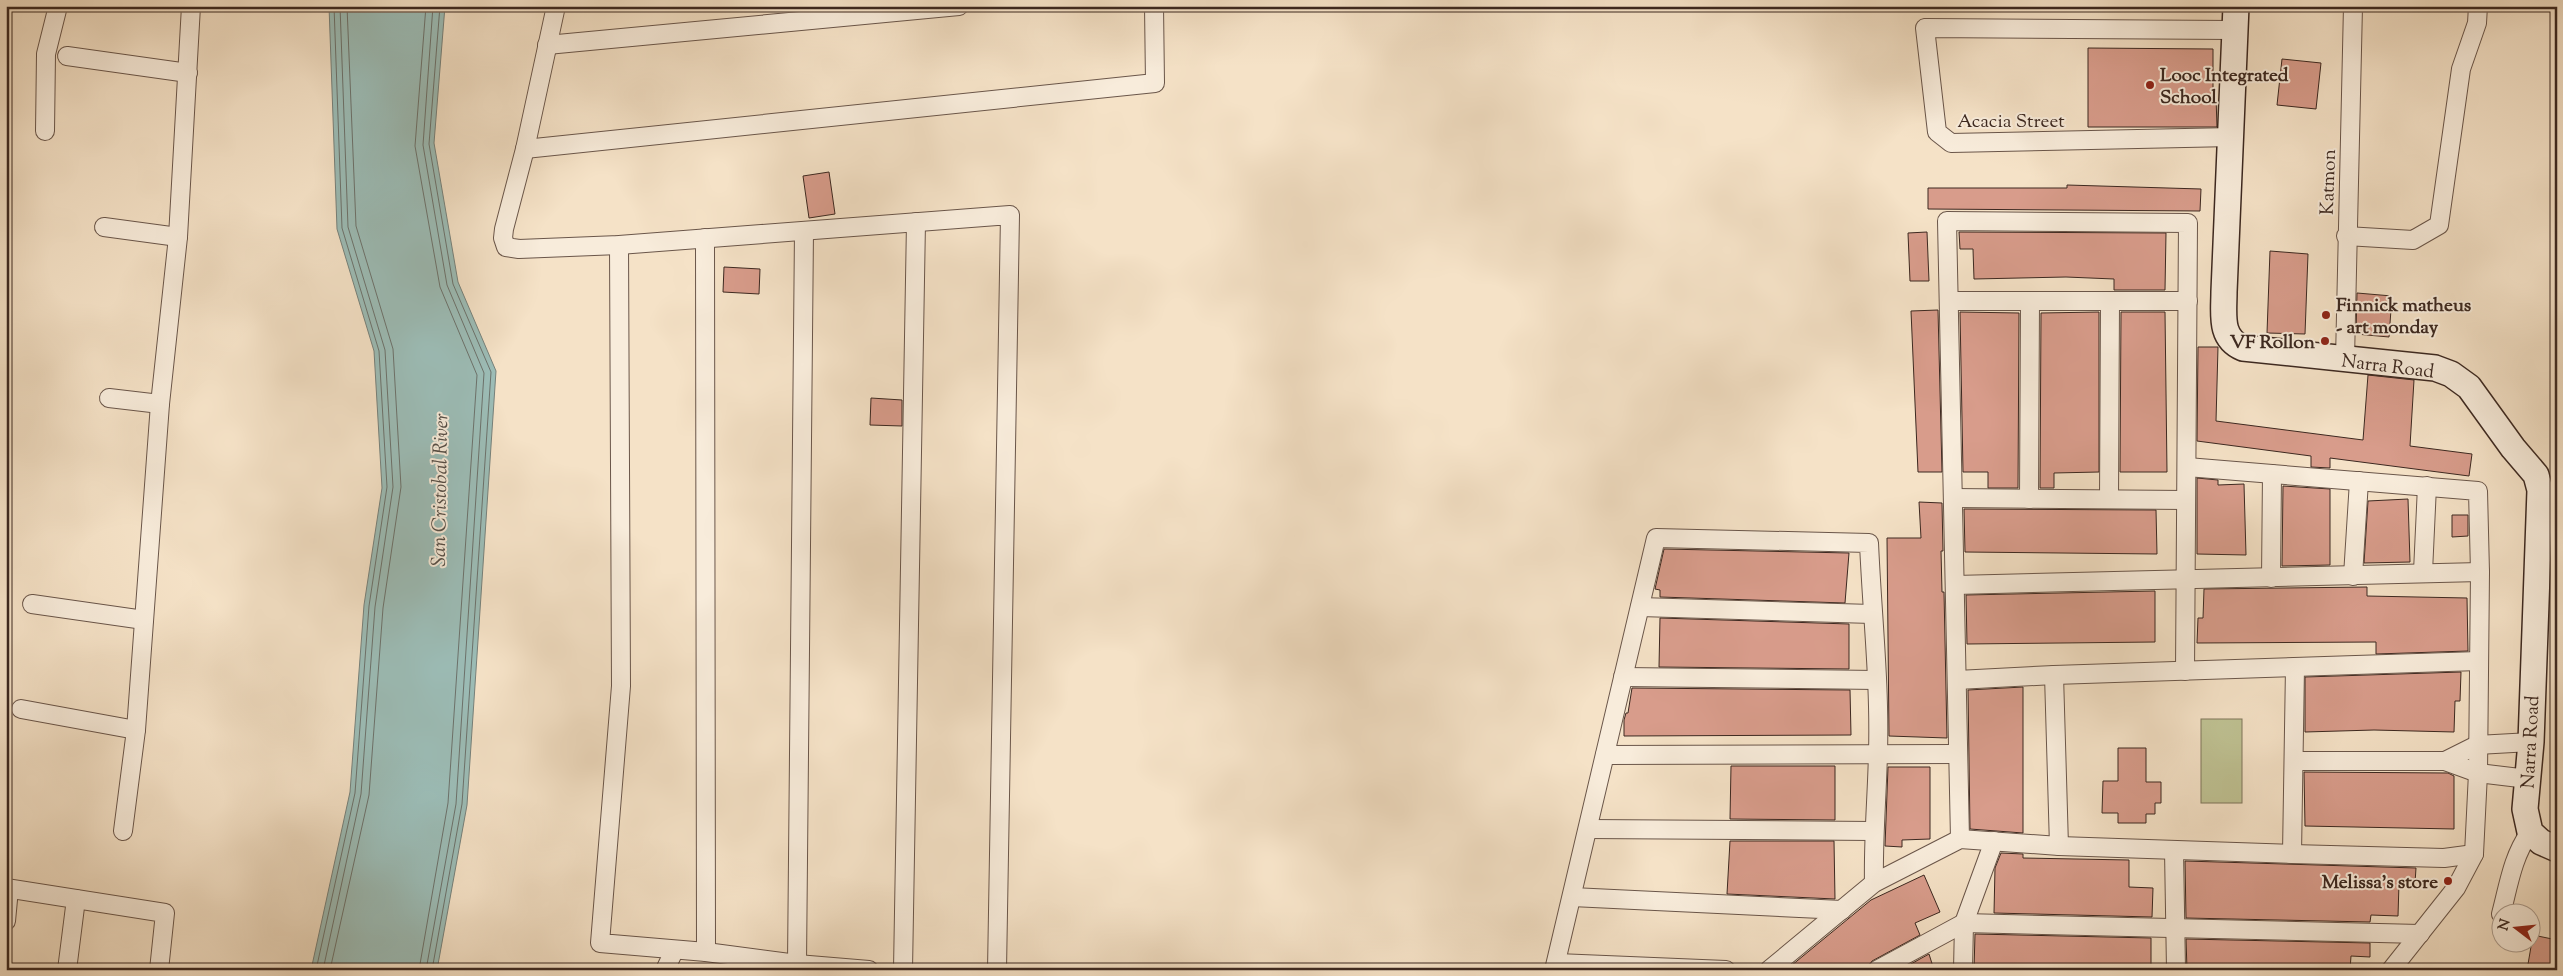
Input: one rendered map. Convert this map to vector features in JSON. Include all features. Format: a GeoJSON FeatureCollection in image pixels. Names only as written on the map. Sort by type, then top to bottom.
{"type":"FeatureCollection","features":[{"type":"Feature","properties":{"kind":"main road","name":"Narra Road"},"geometry":{"type":"LineString","coordinates":[[2235,18],[2232,137],[2224,292],[2224,328],[2226,334],[2234,343],[2243,348],[2436,368],[2462,380],[2536,475],[2540,490],[2531,742],[2525,809],[2530,832]]}},
{"type":"Feature","properties":{"kind":"main road"},"geometry":{"type":"LineString","coordinates":[[2530,832],[2541,842],[2557,849]]}},
{"type":"Feature","properties":{"kind":"street"},"geometry":{"type":"LineString","coordinates":[[45,132],[46,54],[58,6]]}},
{"type":"Feature","properties":{"kind":"street"},"geometry":{"type":"LineString","coordinates":[[123,831],[136,730],[160,404],[178,236],[191,6]]}},
{"type":"Feature","properties":{"kind":"street"},"geometry":{"type":"LineString","coordinates":[[556,6],[525,149],[504,229],[503,238],[506,247],[519,249],[619,245],[1010,215],[997,970]]}},
{"type":"Feature","properties":{"kind":"street"},"geometry":{"type":"LineString","coordinates":[[547,45],[959,6]]}},
{"type":"Feature","properties":{"kind":"street"},"geometry":{"type":"LineString","coordinates":[[525,149],[1155,83],[1154,6]]}},
{"type":"Feature","properties":{"kind":"street","name":"Katmon"},"geometry":{"type":"LineString","coordinates":[[2345,359],[2346,236],[2353,6]]}},
{"type":"Feature","properties":{"kind":"street"},"geometry":{"type":"LineString","coordinates":[[2346,236],[2413,240],[2439,225],[2461,69],[2478,23],[2478,6]]}},
{"type":"Feature","properties":{"kind":"street","name":"Acacia Street"},"geometry":{"type":"LineString","coordinates":[[2232,137],[1951,143],[1937,132],[1925,28],[2235,18]]}},
{"type":"Feature","properties":{"kind":"street"},"geometry":{"type":"LineString","coordinates":[[67,56],[188,73]]}},
{"type":"Feature","properties":{"kind":"street"},"geometry":{"type":"LineString","coordinates":[[904,970],[916,222]]}},
{"type":"Feature","properties":{"kind":"street"},"geometry":{"type":"LineString","coordinates":[[1960,839],[1947,222],[2188,223],[2185,671]]}},
{"type":"Feature","properties":{"kind":"street"},"geometry":{"type":"LineString","coordinates":[[104,227],[178,236]]}},
{"type":"Feature","properties":{"kind":"street"},"geometry":{"type":"LineString","coordinates":[[797,964],[804,231]]}},
{"type":"Feature","properties":{"kind":"street"},"geometry":{"type":"LineString","coordinates":[[706,238],[706,952]]}},
{"type":"Feature","properties":{"kind":"street"},"geometry":{"type":"LineString","coordinates":[[619,245],[620,686],[600,943],[706,952],[797,964],[869,970]]}},
{"type":"Feature","properties":{"kind":"street"},"geometry":{"type":"LineString","coordinates":[[1948,301],[2188,302]]}},
{"type":"Feature","properties":{"kind":"street"},"geometry":{"type":"LineString","coordinates":[[2029,499],[2030,301]]}},
{"type":"Feature","properties":{"kind":"street"},"geometry":{"type":"LineString","coordinates":[[2109,499],[2110,301]]}},
{"type":"Feature","properties":{"kind":"street"},"geometry":{"type":"LineString","coordinates":[[109,398],[160,404]]}},
{"type":"Feature","properties":{"kind":"street"},"geometry":{"type":"LineString","coordinates":[[2187,467],[2478,491],[2480,572],[2478,773],[2474,854],[2456,888],[2391,970]]}},
{"type":"Feature","properties":{"kind":"street"},"geometry":{"type":"LineString","coordinates":[[2271,578],[2272,474]]}},
{"type":"Feature","properties":{"kind":"street"},"geometry":{"type":"LineString","coordinates":[[2353,576],[2359,481]]}},
{"type":"Feature","properties":{"kind":"street"},"geometry":{"type":"LineString","coordinates":[[2423,572],[2427,486]]}},
{"type":"Feature","properties":{"kind":"street"},"geometry":{"type":"LineString","coordinates":[[1953,498],[2186,500]]}},
{"type":"Feature","properties":{"kind":"street"},"geometry":{"type":"LineString","coordinates":[[1726,970],[1555,966],[1656,538],[1869,543],[1872,614],[1878,680],[1878,754],[1873,832],[1874,883]]}},
{"type":"Feature","properties":{"kind":"street"},"geometry":{"type":"LineString","coordinates":[[1955,585],[2480,572]]}},
{"type":"Feature","properties":{"kind":"street"},"geometry":{"type":"LineString","coordinates":[[32,604],[144,620]]}},
{"type":"Feature","properties":{"kind":"street"},"geometry":{"type":"LineString","coordinates":[[1640,607],[1872,614]]}},
{"type":"Feature","properties":{"kind":"street"},"geometry":{"type":"LineString","coordinates":[[1957,680],[2054,675],[2479,662]]}},
{"type":"Feature","properties":{"kind":"street"},"geometry":{"type":"LineString","coordinates":[[2292,854],[2295,761],[2295,667]]}},
{"type":"Feature","properties":{"kind":"street"},"geometry":{"type":"LineString","coordinates":[[2054,675],[2059,846]]}},
{"type":"Feature","properties":{"kind":"street"},"geometry":{"type":"LineString","coordinates":[[1623,677],[1878,680]]}},
{"type":"Feature","properties":{"kind":"street"},"geometry":{"type":"LineString","coordinates":[[20,709],[136,730]]}},
{"type":"Feature","properties":{"kind":"street"},"geometry":{"type":"LineString","coordinates":[[2445,761],[2477,745],[2531,742]]}},
{"type":"Feature","properties":{"kind":"street"},"geometry":{"type":"LineString","coordinates":[[1605,755],[1958,754]]}},
{"type":"Feature","properties":{"kind":"street"},"geometry":{"type":"LineString","coordinates":[[2295,761],[2445,761],[2478,773],[2528,779]]}},
{"type":"Feature","properties":{"kind":"street"},"geometry":{"type":"LineString","coordinates":[[1588,829],[1873,832]]}},
{"type":"Feature","properties":{"kind":"street"},"geometry":{"type":"LineString","coordinates":[[2503,904],[2511,868],[2518,850],[2530,832]]}},
{"type":"Feature","properties":{"kind":"street"},"geometry":{"type":"LineString","coordinates":[[1769,970],[1874,883],[1960,839],[2059,846],[2292,854],[2444,858],[2474,854]]}},
{"type":"Feature","properties":{"kind":"street"},"geometry":{"type":"LineString","coordinates":[[1963,970],[1964,923],[1994,842]]}},
{"type":"Feature","properties":{"kind":"street"},"geometry":{"type":"LineString","coordinates":[[2174,850],[2176,970]]}},
{"type":"Feature","properties":{"kind":"street"},"geometry":{"type":"LineString","coordinates":[[6,921],[8,889],[166,913],[159,970]]}},
{"type":"Feature","properties":{"kind":"street"},"geometry":{"type":"LineString","coordinates":[[1572,897],[1842,910]]}},
{"type":"Feature","properties":{"kind":"street"},"geometry":{"type":"LineString","coordinates":[[68,970],[76,899]]}},
{"type":"Feature","properties":{"kind":"street"},"geometry":{"type":"LineString","coordinates":[[1877,970],[1964,923],[2420,934]]}},
{"type":"Feature","properties":{"kind":"street"},"geometry":{"type":"LineString","coordinates":[[665,970],[674,950]]}},
{"type":"Feature","properties":{"kind":"green space"},"geometry":{"type":"Polygon","coordinates":[[[2201,719],[2242,719],[2242,803],[2201,803],[2201,719]]]}},
{"type":"Feature","properties":{"kind":"water","name":"San Cristobal River"},"geometry":{"type":"Polygon","coordinates":[[[329,6],[445,6],[434,143],[458,282],[496,371],[467,805],[437,970],[311,970],[350,792],[364,605],[382,488],[374,351],[337,229],[329,6]]]}},
{"type":"Feature","properties":{"kind":"building","name":"Looc Integrated School"},"geometry":{"type":"Polygon","coordinates":[[[2088,48],[2213,49],[2213,98],[2216,97],[2217,127],[2088,127],[2088,48]]]}},
{"type":"Feature","properties":{"kind":"building"},"geometry":{"type":"Polygon","coordinates":[[[2282,59],[2321,63],[2316,109],[2277,105],[2282,59]]]}},
{"type":"Feature","properties":{"kind":"building"},"geometry":{"type":"Polygon","coordinates":[[[829,172],[835,214],[809,218],[803,176],[829,172]]]}},
{"type":"Feature","properties":{"kind":"building"},"geometry":{"type":"Polygon","coordinates":[[[2067,185],[2201,189],[2200,211],[1928,209],[1928,188],[2067,188],[2067,185]]]}},
{"type":"Feature","properties":{"kind":"building"},"geometry":{"type":"Polygon","coordinates":[[[1927,232],[1929,281],[1910,281],[1908,233],[1927,232]]]}},
{"type":"Feature","properties":{"kind":"building"},"geometry":{"type":"Polygon","coordinates":[[[1959,232],[2166,233],[2165,290],[2114,290],[2114,279],[2066,277],[1974,279],[1973,249],[1960,249],[1959,232]]]}},
{"type":"Feature","properties":{"kind":"building"},"geometry":{"type":"Polygon","coordinates":[[[2270,251],[2308,254],[2305,334],[2267,333],[2270,251]]]}},
{"type":"Feature","properties":{"kind":"building"},"geometry":{"type":"Polygon","coordinates":[[[724,267],[760,269],[759,294],[723,292],[724,267]]]}},
{"type":"Feature","properties":{"kind":"building"},"geometry":{"type":"Polygon","coordinates":[[[2357,293],[2392,296],[2389,337],[2356,334],[2357,293]]]}},
{"type":"Feature","properties":{"kind":"building"},"geometry":{"type":"Polygon","coordinates":[[[1938,310],[1942,472],[1918,472],[1911,311],[1938,310]]]}},
{"type":"Feature","properties":{"kind":"building"},"geometry":{"type":"Polygon","coordinates":[[[1960,312],[2019,313],[2018,488],[1988,488],[1988,472],[1963,472],[1960,312]]]}},
{"type":"Feature","properties":{"kind":"building"},"geometry":{"type":"Polygon","coordinates":[[[2099,312],[2099,472],[2054,473],[2054,488],[2040,488],[2041,313],[2099,312]]]}},
{"type":"Feature","properties":{"kind":"building"},"geometry":{"type":"Polygon","coordinates":[[[2121,312],[2165,312],[2167,472],[2120,472],[2121,312]]]}},
{"type":"Feature","properties":{"kind":"building"},"geometry":{"type":"Polygon","coordinates":[[[2198,347],[2218,347],[2216,421],[2363,440],[2368,375],[2414,380],[2410,446],[2472,454],[2469,476],[2330,458],[2330,468],[2311,467],[2311,456],[2197,441],[2198,347]]]}},
{"type":"Feature","properties":{"kind":"building"},"geometry":{"type":"Polygon","coordinates":[[[871,398],[902,400],[902,426],[870,425],[871,398]]]}},
{"type":"Feature","properties":{"kind":"building"},"geometry":{"type":"Polygon","coordinates":[[[2197,478],[2218,480],[2218,485],[2244,484],[2246,555],[2197,554],[2197,478]]]}},
{"type":"Feature","properties":{"kind":"building"},"geometry":{"type":"Polygon","coordinates":[[[2283,486],[2330,489],[2330,565],[2282,566],[2283,486]]]}},
{"type":"Feature","properties":{"kind":"building"},"geometry":{"type":"Polygon","coordinates":[[[2408,499],[2410,562],[2364,563],[2368,501],[2408,499]]]}},
{"type":"Feature","properties":{"kind":"building"},"geometry":{"type":"Polygon","coordinates":[[[1919,502],[1942,503],[1943,551],[1941,551],[1942,592],[1944,592],[1947,738],[1889,736],[1887,538],[1921,538],[1919,502]]]}},
{"type":"Feature","properties":{"kind":"building"},"geometry":{"type":"Polygon","coordinates":[[[1964,509],[2156,510],[2157,554],[1965,552],[1964,509]]]}},
{"type":"Feature","properties":{"kind":"building"},"geometry":{"type":"Polygon","coordinates":[[[2452,515],[2468,515],[2468,536],[2452,537],[2452,515]]]}},
{"type":"Feature","properties":{"kind":"building"},"geometry":{"type":"Polygon","coordinates":[[[1664,549],[1849,553],[1845,603],[1660,597],[1660,590],[1655,589],[1664,549]]]}},
{"type":"Feature","properties":{"kind":"building"},"geometry":{"type":"Polygon","coordinates":[[[2367,587],[2367,596],[2467,598],[2468,651],[2376,654],[2376,642],[2197,643],[2198,618],[2203,618],[2204,589],[2367,587]]]}},
{"type":"Feature","properties":{"kind":"building"},"geometry":{"type":"Polygon","coordinates":[[[2155,591],[2155,642],[1967,644],[1966,595],[2155,591]]]}},
{"type":"Feature","properties":{"kind":"building"},"geometry":{"type":"Polygon","coordinates":[[[1660,618],[1849,624],[1849,669],[1659,667],[1660,618]]]}},
{"type":"Feature","properties":{"kind":"building"},"geometry":{"type":"Polygon","coordinates":[[[2461,672],[2460,701],[2455,701],[2454,732],[2374,730],[2305,732],[2305,677],[2461,672]]]}},
{"type":"Feature","properties":{"kind":"building"},"geometry":{"type":"Polygon","coordinates":[[[2023,687],[2023,833],[1970,829],[1968,690],[2023,687]]]}},
{"type":"Feature","properties":{"kind":"building"},"geometry":{"type":"Polygon","coordinates":[[[1632,688],[1850,690],[1851,735],[1624,736],[1624,720],[1626,713],[1628,713],[1632,688]]]}},
{"type":"Feature","properties":{"kind":"building"},"geometry":{"type":"Polygon","coordinates":[[[2118,748],[2146,748],[2146,782],[2161,782],[2161,803],[2155,803],[2155,814],[2146,814],[2146,823],[2118,823],[2118,813],[2102,813],[2103,781],[2118,781],[2118,748]]]}},
{"type":"Feature","properties":{"kind":"building"},"geometry":{"type":"Polygon","coordinates":[[[1731,766],[1835,766],[1835,820],[1730,819],[1731,766]]]}},
{"type":"Feature","properties":{"kind":"building"},"geometry":{"type":"Polygon","coordinates":[[[1888,767],[1930,767],[1930,839],[1902,840],[1902,847],[1885,846],[1888,767]]]}},
{"type":"Feature","properties":{"kind":"building"},"geometry":{"type":"Polygon","coordinates":[[[2304,772],[2448,773],[2454,776],[2454,829],[2305,826],[2304,772]]]}},
{"type":"Feature","properties":{"kind":"building"},"geometry":{"type":"Polygon","coordinates":[[[1730,841],[1834,841],[1835,899],[1727,894],[1730,841]]]}},
{"type":"Feature","properties":{"kind":"building"},"geometry":{"type":"Polygon","coordinates":[[[2001,853],[2023,854],[2023,858],[2129,860],[2129,887],[2153,888],[2152,917],[1994,913],[1995,868],[2001,853]]]}},
{"type":"Feature","properties":{"kind":"building"},"geometry":{"type":"Polygon","coordinates":[[[2185,861],[2416,868],[2415,883],[2399,883],[2398,916],[2371,915],[2370,922],[2186,918],[2185,861]]]}},
{"type":"Feature","properties":{"kind":"building"},"geometry":{"type":"Polygon","coordinates":[[[1924,875],[1940,912],[1915,923],[1920,935],[1872,961],[1866,970],[1786,970],[1871,900],[1924,875]]]}},
{"type":"Feature","properties":{"kind":"building"},"geometry":{"type":"Polygon","coordinates":[[[1975,934],[2151,938],[2151,970],[1974,970],[1975,934]]]}},
{"type":"Feature","properties":{"kind":"building"},"geometry":{"type":"Polygon","coordinates":[[[2540,936],[2557,940],[2557,970],[2527,970],[2530,954],[2540,954],[2540,936]]]}},
{"type":"Feature","properties":{"kind":"building"},"geometry":{"type":"Polygon","coordinates":[[[2186,939],[2370,943],[2370,957],[2351,956],[2350,970],[2187,970],[2186,939]]]}},
{"type":"Feature","properties":{"kind":"building"},"geometry":{"type":"Polygon","coordinates":[[[1929,954],[1934,970],[1900,970],[1929,954]]]}},
{"type":"Feature","properties":{"kind":"place","name":"Looc Integrated School"},"geometry":{"type":"Point","coordinates":[2150,85]}},
{"type":"Feature","properties":{"kind":"place","name":"Finnick matheus - art monday"},"geometry":{"type":"Point","coordinates":[2326,315]}},
{"type":"Feature","properties":{"kind":"place","name":"VF Rollon"},"geometry":{"type":"Point","coordinates":[2325,341]}},
{"type":"Feature","properties":{"kind":"place","name":"Melissa's store"},"geometry":{"type":"Point","coordinates":[2448,881]}}]}
